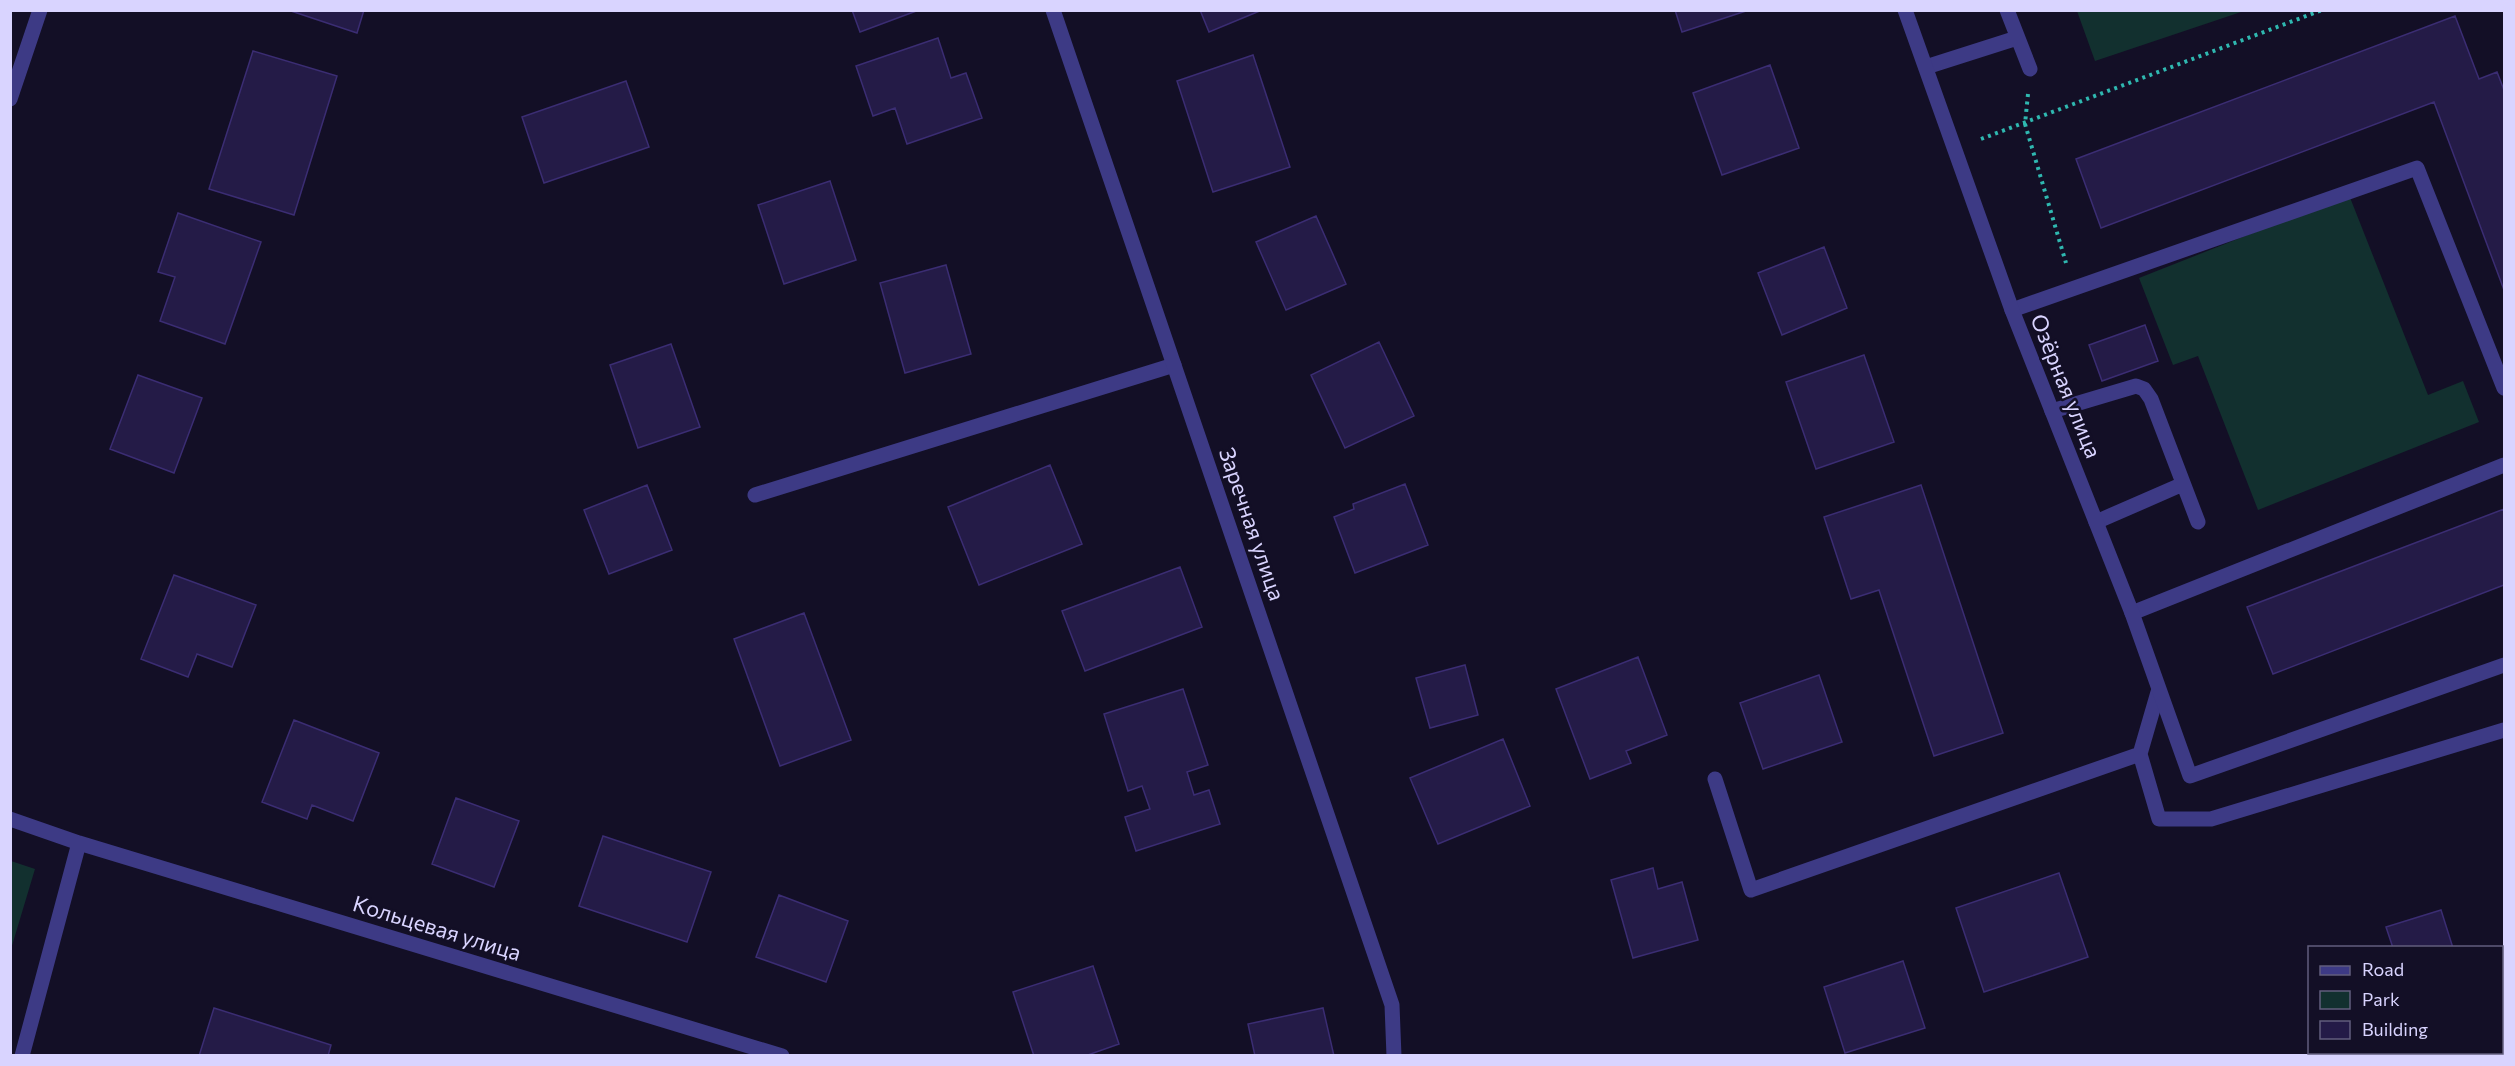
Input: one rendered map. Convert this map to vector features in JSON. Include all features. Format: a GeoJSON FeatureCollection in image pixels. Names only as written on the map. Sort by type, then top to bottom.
{"type":"FeatureCollection","features":[{"type":"Feature","properties":{"kind":"street"},"geometry":{"type":"LineString","coordinates":[[10,99],[40,10]]}},
{"type":"Feature","properties":{"kind":"street","name":"Заречная улица"},"geometry":{"type":"LineString","coordinates":[[1053,10],[1392,1005],[1394,1056]]}},
{"type":"Feature","properties":{"kind":"street","name":"Озёрная улица"},"geometry":{"type":"LineString","coordinates":[[1905,10],[2012,310],[2132,613],[2158,692],[2190,776],[2505,665]]}},
{"type":"Feature","properties":{"kind":"street"},"geometry":{"type":"LineString","coordinates":[[2007,10],[2030,69]]}},
{"type":"Feature","properties":{"kind":"street"},"geometry":{"type":"LineString","coordinates":[[1926,67],[2017,38]]}},
{"type":"Feature","properties":{"kind":"street"},"geometry":{"type":"LineString","coordinates":[[2012,310],[2417,168],[2505,388]]}},
{"type":"Feature","properties":{"kind":"street"},"geometry":{"type":"LineString","coordinates":[[755,495],[1174,365]]}},
{"type":"Feature","properties":{"kind":"street"},"geometry":{"type":"LineString","coordinates":[[2052,411],[2136,386],[2144,389],[2151,399],[2198,522]]}},
{"type":"Feature","properties":{"kind":"street"},"geometry":{"type":"LineString","coordinates":[[2132,613],[2505,465]]}},
{"type":"Feature","properties":{"kind":"street"},"geometry":{"type":"LineString","coordinates":[[2096,522],[2183,484]]}},
{"type":"Feature","properties":{"kind":"street"},"geometry":{"type":"LineString","coordinates":[[2158,692],[2140,754],[2159,819],[2211,819],[2505,730]]}},
{"type":"Feature","properties":{"kind":"street"},"geometry":{"type":"LineString","coordinates":[[1715,779],[1751,890],[2140,754]]}},
{"type":"Feature","properties":{"kind":"street","name":"Кольцевая улица"},"geometry":{"type":"LineString","coordinates":[[10,819],[79,843],[782,1056]]}},
{"type":"Feature","properties":{"kind":"street"},"geometry":{"type":"LineString","coordinates":[[22,1056],[79,843]]}},
{"type":"Feature","properties":{"kind":"path"},"geometry":{"type":"LineString","coordinates":[[1956,148],[2025,124],[2322,10]]}},
{"type":"Feature","properties":{"kind":"path"},"geometry":{"type":"LineString","coordinates":[[2030,69],[2025,124],[2074,288]]}},
{"type":"Feature","properties":{"kind":"green space"},"geometry":{"type":"Polygon","coordinates":[[[2077,10],[2244,11],[2095,61],[2077,10]]]}},
{"type":"Feature","properties":{"kind":"green space"},"geometry":{"type":"Polygon","coordinates":[[[2349,195],[2428,395],[2463,381],[2479,422],[2258,510],[2198,356],[2173,365],[2139,278],[2349,195]]]}},
{"type":"Feature","properties":{"kind":"green space"},"geometry":{"type":"Polygon","coordinates":[[[10,861],[35,869],[11,949],[10,861]]]}},
{"type":"Feature","properties":{"kind":"building"},"geometry":{"type":"Polygon","coordinates":[[[288,10],[364,10],[357,33],[288,10]]]}},
{"type":"Feature","properties":{"kind":"building"},"geometry":{"type":"Polygon","coordinates":[[[852,10],[919,10],[860,32],[852,10]]]}},
{"type":"Feature","properties":{"kind":"building"},"geometry":{"type":"Polygon","coordinates":[[[1200,10],[1262,10],[1209,32],[1200,10]]]}},
{"type":"Feature","properties":{"kind":"building"},"geometry":{"type":"Polygon","coordinates":[[[1675,10],[1749,10],[1682,32],[1675,10]]]}},
{"type":"Feature","properties":{"kind":"building"},"geometry":{"type":"Polygon","coordinates":[[[2455,16],[2479,79],[2497,72],[2504,90],[2504,290],[2434,102],[2101,228],[2076,159],[2455,16]]]}},
{"type":"Feature","properties":{"kind":"building"},"geometry":{"type":"Polygon","coordinates":[[[938,38],[951,78],[966,73],[982,118],[907,144],[895,108],[873,116],[856,66],[938,38]]]}},
{"type":"Feature","properties":{"kind":"building"},"geometry":{"type":"Polygon","coordinates":[[[253,51],[337,76],[294,215],[209,189],[253,51]]]}},
{"type":"Feature","properties":{"kind":"building"},"geometry":{"type":"Polygon","coordinates":[[[1253,55],[1290,167],[1213,192],[1177,81],[1253,55]]]}},
{"type":"Feature","properties":{"kind":"building"},"geometry":{"type":"Polygon","coordinates":[[[1770,65],[1799,148],[1722,175],[1693,93],[1770,65]]]}},
{"type":"Feature","properties":{"kind":"building"},"geometry":{"type":"Polygon","coordinates":[[[626,81],[649,147],[544,183],[522,117],[626,81]]]}},
{"type":"Feature","properties":{"kind":"building"},"geometry":{"type":"Polygon","coordinates":[[[830,181],[856,260],[784,284],[758,205],[830,181]]]}},
{"type":"Feature","properties":{"kind":"building"},"geometry":{"type":"Polygon","coordinates":[[[178,213],[261,242],[225,344],[160,321],[175,277],[158,272],[178,213]]]}},
{"type":"Feature","properties":{"kind":"building"},"geometry":{"type":"Polygon","coordinates":[[[1316,216],[1346,284],[1286,310],[1256,242],[1316,216]]]}},
{"type":"Feature","properties":{"kind":"building"},"geometry":{"type":"Polygon","coordinates":[[[1824,247],[1847,308],[1782,335],[1758,273],[1824,247]]]}},
{"type":"Feature","properties":{"kind":"building"},"geometry":{"type":"Polygon","coordinates":[[[946,265],[971,354],[905,373],[880,283],[946,265]]]}},
{"type":"Feature","properties":{"kind":"building"},"geometry":{"type":"Polygon","coordinates":[[[2145,325],[2158,361],[2102,381],[2089,345],[2145,325]]]}},
{"type":"Feature","properties":{"kind":"building"},"geometry":{"type":"Polygon","coordinates":[[[1379,342],[1414,416],[1345,448],[1311,375],[1379,342]]]}},
{"type":"Feature","properties":{"kind":"building"},"geometry":{"type":"Polygon","coordinates":[[[671,344],[700,427],[638,448],[610,365],[671,344]]]}},
{"type":"Feature","properties":{"kind":"building"},"geometry":{"type":"Polygon","coordinates":[[[1864,355],[1894,442],[1816,469],[1786,382],[1864,355]]]}},
{"type":"Feature","properties":{"kind":"building"},"geometry":{"type":"Polygon","coordinates":[[[138,375],[202,398],[174,473],[110,449],[138,375]]]}},
{"type":"Feature","properties":{"kind":"building"},"geometry":{"type":"Polygon","coordinates":[[[1050,465],[1082,544],[979,585],[948,507],[1050,465]]]}},
{"type":"Feature","properties":{"kind":"building"},"geometry":{"type":"Polygon","coordinates":[[[1405,484],[1428,545],[1355,573],[1334,517],[1354,509],[1353,504],[1405,484]]]}},
{"type":"Feature","properties":{"kind":"building"},"geometry":{"type":"Polygon","coordinates":[[[647,485],[672,550],[609,574],[584,510],[647,485]]]}},
{"type":"Feature","properties":{"kind":"building"},"geometry":{"type":"Polygon","coordinates":[[[1921,485],[2003,733],[1934,756],[1879,590],[1851,599],[1824,517],[1921,485]]]}},
{"type":"Feature","properties":{"kind":"building"},"geometry":{"type":"Polygon","coordinates":[[[2504,509],[2504,585],[2273,674],[2247,607],[2504,509]]]}},
{"type":"Feature","properties":{"kind":"building"},"geometry":{"type":"Polygon","coordinates":[[[1180,567],[1202,627],[1085,671],[1062,611],[1180,567]]]}},
{"type":"Feature","properties":{"kind":"building"},"geometry":{"type":"Polygon","coordinates":[[[174,575],[256,605],[232,667],[197,654],[188,677],[141,659],[174,575]]]}},
{"type":"Feature","properties":{"kind":"building"},"geometry":{"type":"Polygon","coordinates":[[[804,613],[851,740],[780,766],[734,639],[804,613]]]}},
{"type":"Feature","properties":{"kind":"building"},"geometry":{"type":"Polygon","coordinates":[[[1638,657],[1667,735],[1626,751],[1631,763],[1590,779],[1556,689],[1638,657]]]}},
{"type":"Feature","properties":{"kind":"building"},"geometry":{"type":"Polygon","coordinates":[[[1465,665],[1478,715],[1430,728],[1416,678],[1465,665]]]}},
{"type":"Feature","properties":{"kind":"building"},"geometry":{"type":"Polygon","coordinates":[[[1819,675],[1842,742],[1763,769],[1740,703],[1819,675]]]}},
{"type":"Feature","properties":{"kind":"building"},"geometry":{"type":"Polygon","coordinates":[[[1183,689],[1208,765],[1187,772],[1194,795],[1209,790],[1220,824],[1136,851],[1125,817],[1150,809],[1142,786],[1128,791],[1104,714],[1183,689]]]}},
{"type":"Feature","properties":{"kind":"building"},"geometry":{"type":"Polygon","coordinates":[[[294,720],[379,753],[353,821],[312,805],[307,819],[262,802],[294,720]]]}},
{"type":"Feature","properties":{"kind":"building"},"geometry":{"type":"Polygon","coordinates":[[[1503,739],[1530,806],[1438,844],[1410,778],[1503,739]]]}},
{"type":"Feature","properties":{"kind":"building"},"geometry":{"type":"Polygon","coordinates":[[[456,798],[519,821],[494,887],[432,864],[456,798]]]}},
{"type":"Feature","properties":{"kind":"building"},"geometry":{"type":"Polygon","coordinates":[[[603,836],[711,872],[687,942],[579,906],[603,836]]]}},
{"type":"Feature","properties":{"kind":"building"},"geometry":{"type":"Polygon","coordinates":[[[1653,868],[1658,889],[1682,882],[1698,940],[1633,958],[1611,880],[1653,868]]]}},
{"type":"Feature","properties":{"kind":"building"},"geometry":{"type":"Polygon","coordinates":[[[2059,873],[2088,957],[1984,992],[1956,908],[2059,873]]]}},
{"type":"Feature","properties":{"kind":"building"},"geometry":{"type":"Polygon","coordinates":[[[779,895],[848,921],[826,982],[756,957],[779,895]]]}},
{"type":"Feature","properties":{"kind":"building"},"geometry":{"type":"Polygon","coordinates":[[[2441,910],[2452,946],[2392,946],[2386,927],[2441,910]]]}},
{"type":"Feature","properties":{"kind":"building"},"geometry":{"type":"Polygon","coordinates":[[[1903,961],[1925,1028],[1845,1053],[1824,987],[1903,961]]]}},
{"type":"Feature","properties":{"kind":"building"},"geometry":{"type":"Polygon","coordinates":[[[1093,966],[1119,1044],[1085,1056],[1034,1056],[1013,992],[1093,966]]]}},
{"type":"Feature","properties":{"kind":"building"},"geometry":{"type":"Polygon","coordinates":[[[214,1008],[331,1045],[328,1056],[199,1056],[214,1008]]]}},
{"type":"Feature","properties":{"kind":"building"},"geometry":{"type":"Polygon","coordinates":[[[1323,1008],[1334,1056],[1255,1056],[1248,1024],[1323,1008]]]}}]}
